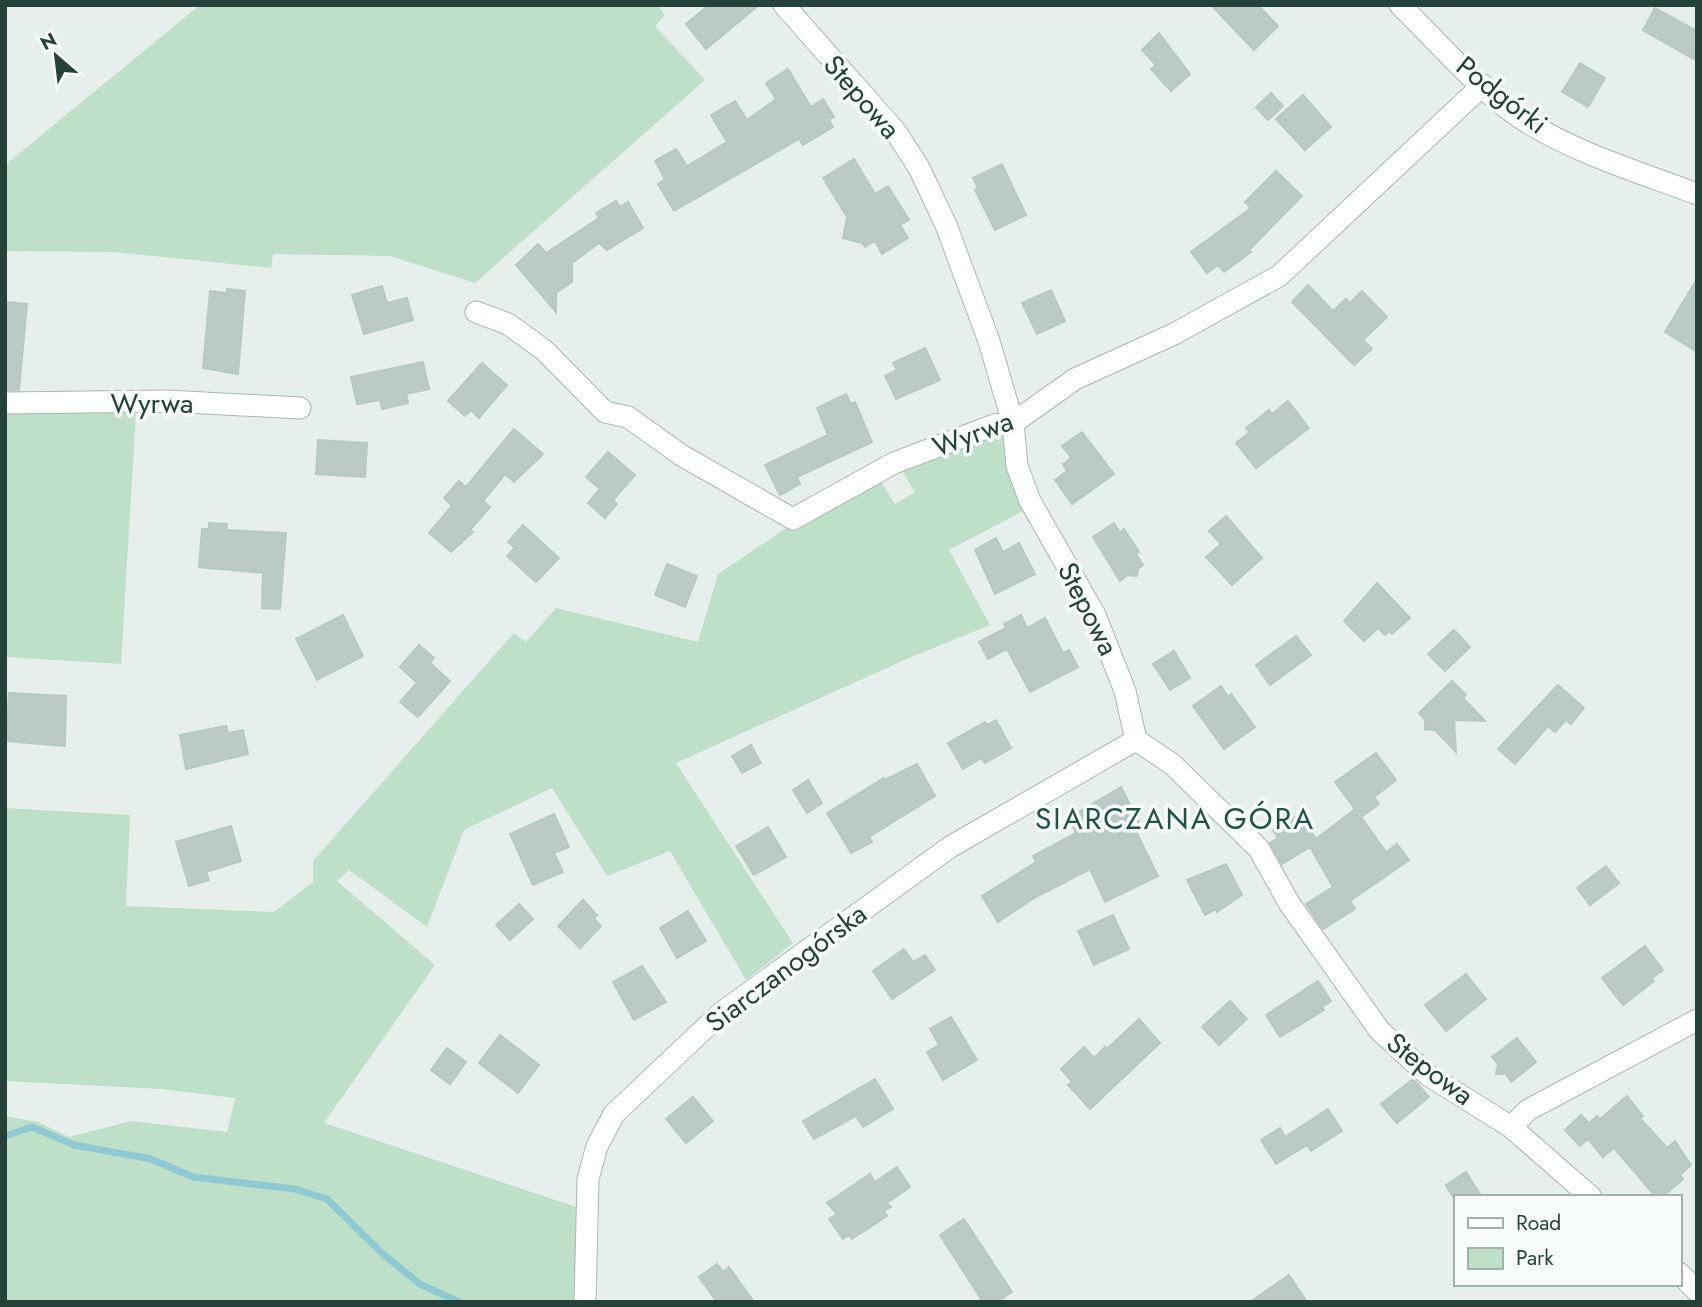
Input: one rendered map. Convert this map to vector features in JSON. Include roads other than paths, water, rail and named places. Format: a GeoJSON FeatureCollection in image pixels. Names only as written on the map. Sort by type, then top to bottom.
{"type":"FeatureCollection","features":[{"type":"Feature","properties":{"kind":"street","name":"Stepowa"},"geometry":{"type":"LineString","coordinates":[[784,5],[896,132],[919,168],[956,250],[989,341],[1013,423],[1017,466],[1030,501],[1095,615],[1125,691],[1136,740],[1172,764],[1259,849],[1289,904],[1380,1031],[1428,1075],[1511,1127],[1589,1195]]}},
{"type":"Feature","properties":{"kind":"street","name":"Podgórki"},"geometry":{"type":"LineString","coordinates":[[1400,5],[1483,85],[1524,120],[1578,150],[1697,194]]}},
{"type":"Feature","properties":{"kind":"street","name":"Wyrwa"},"geometry":{"type":"LineString","coordinates":[[476,312],[508,324],[544,350],[605,412],[628,417],[681,454],[793,519],[894,463],[994,425],[1013,423],[1076,379],[1174,334],[1279,276],[1483,85]]}},
{"type":"Feature","properties":{"kind":"street","name":"Wyrwa"},"geometry":{"type":"LineString","coordinates":[[5,403],[167,401],[300,408]]}},
{"type":"Feature","properties":{"kind":"street","name":"Siarczanogórska"},"geometry":{"type":"LineString","coordinates":[[585,1302],[589,1179],[597,1146],[614,1114],[721,1013],[939,854],[1136,740]]}},
{"type":"Feature","properties":{"kind":"street"},"geometry":{"type":"LineString","coordinates":[[1511,1127],[1528,1110],[1697,1020]]}},
{"type":"Feature","properties":{"kind":"street"},"geometry":{"type":"LineString","coordinates":[[1681,1275],[1697,1291]]}},
{"type":"Feature","properties":{"kind":"waterway"},"geometry":{"type":"LineString","coordinates":[[5,1136],[32,1127],[74,1145],[151,1159],[193,1177],[295,1189],[327,1199],[383,1254],[420,1284],[459,1302]]}},
{"type":"Feature","properties":{"kind":"district","name":"SIARCZANA GÓRA"},"geometry":{"type":"Point","coordinates":[1175,818]}}]}
